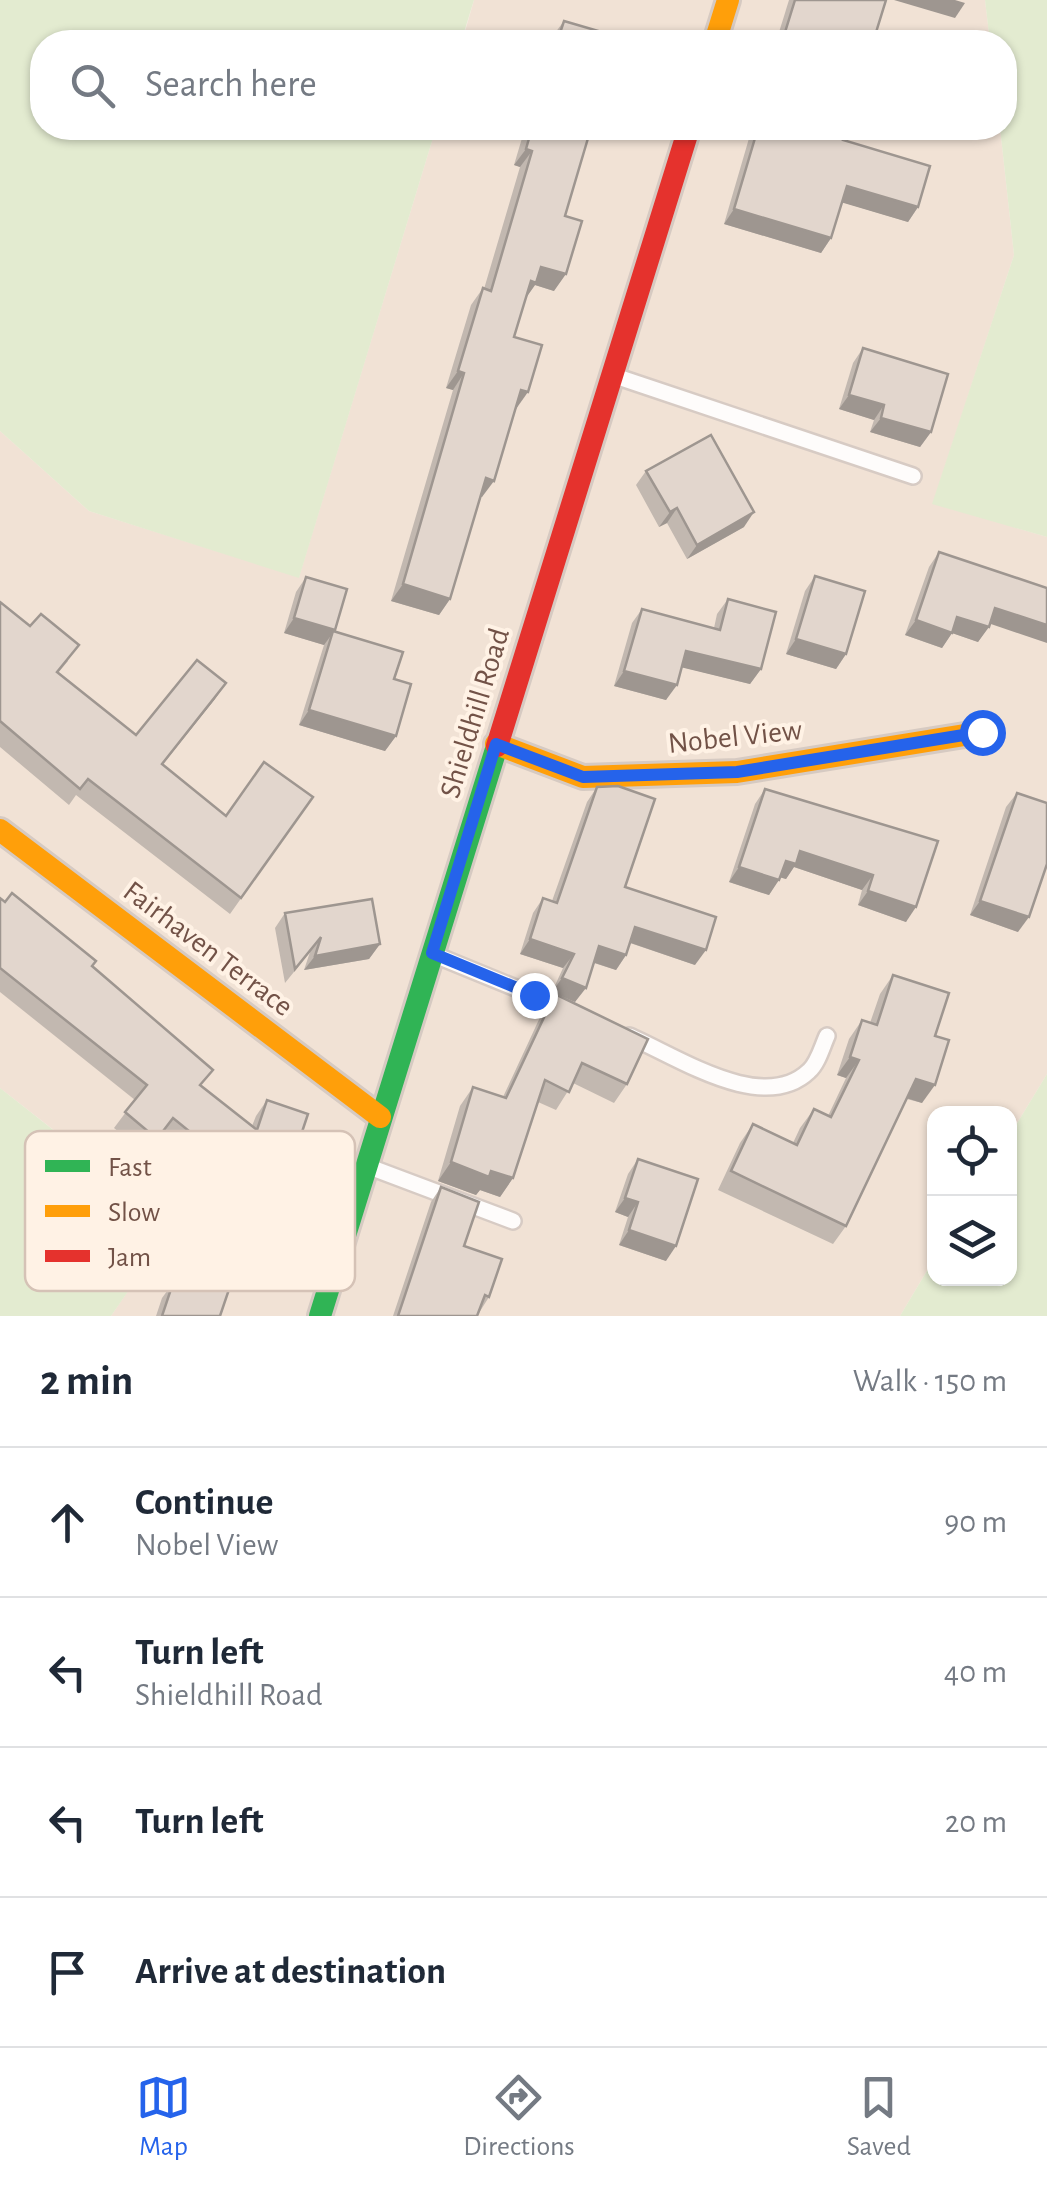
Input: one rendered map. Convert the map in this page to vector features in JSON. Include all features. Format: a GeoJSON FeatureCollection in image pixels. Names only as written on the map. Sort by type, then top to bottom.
{"type":"FeatureCollection","features":[{"type":"Feature","properties":{"kind":"main road"},"geometry":{"type":"LineString","coordinates":[[719,30],[728,0]]}},
{"type":"Feature","properties":{"kind":"main road","name":"Shieldhill Road"},"geometry":{"type":"LineString","coordinates":[[355,1201],[684,140]]}},
{"type":"Feature","properties":{"kind":"main road","name":"Nobel View"},"geometry":{"type":"LineString","coordinates":[[496,744],[583,777],[737,772],[982,732]]}},
{"type":"Feature","properties":{"kind":"main road","name":"Fairhaven Terrace"},"geometry":{"type":"LineString","coordinates":[[0,830],[380,1117]]}},
{"type":"Feature","properties":{"kind":"main road","name":"Shieldhill Road"},"geometry":{"type":"LineString","coordinates":[[320,1316],[328,1291]]}},
{"type":"Feature","properties":{"kind":"lane"},"geometry":{"type":"LineString","coordinates":[[612,375],[913,476]]}},
{"type":"Feature","properties":{"kind":"lane"},"geometry":{"type":"LineString","coordinates":[[432,953],[588,1018]]}},
{"type":"Feature","properties":{"kind":"lane"},"geometry":{"type":"LineString","coordinates":[[606,1026],[749,1088],[780,1090],[812,1070],[827,1036]]}},
{"type":"Feature","properties":{"kind":"lane"},"geometry":{"type":"LineString","coordinates":[[366,1165],[513,1220]]}},
{"type":"Feature","properties":{"kind":"shaded area"},"geometry":{"type":"Polygon","coordinates":[[[474,0],[985,0],[989,30],[465,30],[474,0]]]}},
{"type":"Feature","properties":{"kind":"shaded area"},"geometry":{"type":"Polygon","coordinates":[[[432,140],[1001,140],[1014,255],[933,503],[1047,537],[1047,1074],[1017,1123],[1017,1106],[927,1106],[927,1271],[900,1316],[111,1316],[128,1291],[355,1291],[355,1131],[55,1131],[0,1088],[0,431],[89,511],[299,577],[432,140]]]}},
{"type":"Feature","properties":{"kind":"green space"},"geometry":{"type":"Polygon","coordinates":[[[0,0],[474,0],[465,30],[30,30],[30,140],[432,140],[299,578],[89,511],[0,431],[0,0]]]}},
{"type":"Feature","properties":{"kind":"green space"},"geometry":{"type":"Polygon","coordinates":[[[985,0],[1047,0],[1047,537],[932,504],[1014,255],[1001,140],[1017,140],[1017,30],[989,30],[985,0]]]}},
{"type":"Feature","properties":{"kind":"green space"},"geometry":{"type":"Polygon","coordinates":[[[1047,1074],[1047,1316],[900,1316],[927,1271],[927,1286],[1017,1286],[1017,1123],[1047,1074]]]}},
{"type":"Feature","properties":{"kind":"green space"},"geometry":{"type":"Polygon","coordinates":[[[0,1088],[55,1131],[25,1131],[25,1291],[128,1291],[111,1316],[0,1316],[0,1088]]]}},
{"type":"Feature","properties":{"kind":"building"},"geometry":{"type":"Polygon","coordinates":[[[795,0],[886,0],[877,30],[786,30],[795,0]]]}},
{"type":"Feature","properties":{"kind":"building"},"geometry":{"type":"Polygon","coordinates":[[[564,21],[595,30],[561,30],[564,21]]]}},
{"type":"Feature","properties":{"kind":"building"},"geometry":{"type":"Polygon","coordinates":[[[529,140],[587,140],[565,216],[582,221],[566,274],[541,267],[536,283],[531,281],[514,337],[542,345],[528,392],[521,390],[494,481],[486,478],[450,599],[403,584],[464,373],[458,371],[483,288],[491,291],[532,151],[526,149],[529,140]]]}},
{"type":"Feature","properties":{"kind":"building"},"geometry":{"type":"Polygon","coordinates":[[[754,140],[843,140],[930,166],[918,207],[847,186],[831,238],[734,209],[754,140]]]}},
{"type":"Feature","properties":{"kind":"building"},"geometry":{"type":"Polygon","coordinates":[[[863,348],[948,374],[931,432],[881,418],[884,405],[849,395],[863,348]]]}},
{"type":"Feature","properties":{"kind":"building"},"geometry":{"type":"Polygon","coordinates":[[[711,435],[754,512],[697,545],[677,508],[670,512],[646,471],[711,435]]]}},
{"type":"Feature","properties":{"kind":"building"},"geometry":{"type":"Polygon","coordinates":[[[939,552],[1047,588],[1047,625],[995,608],[989,627],[957,617],[952,633],[916,620],[939,552]]]}},
{"type":"Feature","properties":{"kind":"building"},"geometry":{"type":"Polygon","coordinates":[[[815,576],[865,591],[846,654],[796,639],[815,576]]]}},
{"type":"Feature","properties":{"kind":"building"},"geometry":{"type":"Polygon","coordinates":[[[306,577],[347,589],[335,630],[294,618],[306,577]]]}},
{"type":"Feature","properties":{"kind":"building"},"geometry":{"type":"Polygon","coordinates":[[[728,599],[776,612],[761,669],[686,651],[677,685],[624,671],[642,609],[720,630],[728,599]]]}},
{"type":"Feature","properties":{"kind":"building"},"geometry":{"type":"Polygon","coordinates":[[[0,602],[30,626],[41,614],[79,645],[57,672],[136,735],[197,660],[226,683],[162,764],[226,816],[264,762],[313,797],[241,898],[88,779],[80,789],[0,721],[0,602]]]}},
{"type":"Feature","properties":{"kind":"building"},"geometry":{"type":"Polygon","coordinates":[[[333,631],[403,652],[394,679],[411,684],[396,736],[309,710],[333,631]]]}},
{"type":"Feature","properties":{"kind":"building"},"geometry":{"type":"Polygon","coordinates":[[[618,786],[655,799],[625,887],[716,917],[706,950],[635,927],[626,955],[599,946],[586,988],[562,978],[574,954],[530,939],[543,898],[557,903],[597,787],[618,786]]]}},
{"type":"Feature","properties":{"kind":"building"},"geometry":{"type":"Polygon","coordinates":[[[765,789],[938,841],[916,907],[868,891],[873,875],[800,851],[796,864],[786,861],[779,880],[739,867],[765,789]]]}},
{"type":"Feature","properties":{"kind":"building"},"geometry":{"type":"Polygon","coordinates":[[[1017,793],[1047,803],[1047,864],[1029,917],[980,901],[1017,793]]]}},
{"type":"Feature","properties":{"kind":"building"},"geometry":{"type":"Polygon","coordinates":[[[12,893],[96,961],[92,966],[213,1070],[200,1085],[257,1130],[267,1100],[308,1114],[302,1131],[189,1131],[173,1118],[163,1131],[148,1131],[125,1112],[147,1085],[0,968],[0,898],[5,902],[12,893]]]}},
{"type":"Feature","properties":{"kind":"building"},"geometry":{"type":"Polygon","coordinates":[[[372,899],[380,944],[315,956],[321,937],[295,969],[285,913],[372,899]]]}},
{"type":"Feature","properties":{"kind":"building"},"geometry":{"type":"Polygon","coordinates":[[[893,975],[949,993],[935,1036],[949,1040],[935,1085],[916,1079],[846,1226],[731,1171],[753,1124],[797,1145],[814,1109],[831,1117],[859,1060],[850,1057],[862,1020],[877,1025],[893,975]]]}},
{"type":"Feature","properties":{"kind":"building"},"geometry":{"type":"Polygon","coordinates":[[[555,994],[648,1039],[627,1084],[582,1063],[569,1092],[545,1080],[513,1178],[491,1171],[489,1177],[451,1162],[473,1087],[506,1098],[555,994]]]}},
{"type":"Feature","properties":{"kind":"building"},"geometry":{"type":"Polygon","coordinates":[[[638,1159],[698,1179],[676,1246],[629,1230],[638,1202],[625,1198],[638,1159]]]}},
{"type":"Feature","properties":{"kind":"building"},"geometry":{"type":"Polygon","coordinates":[[[441,1187],[479,1202],[464,1246],[502,1259],[489,1297],[485,1295],[477,1316],[398,1316],[441,1187]]]}},
{"type":"Feature","properties":{"kind":"building"},"geometry":{"type":"Polygon","coordinates":[[[170,1291],[228,1291],[220,1316],[162,1316],[170,1291]]]}},
{"type":"Feature","properties":{"kind":"traffic: fast"},"geometry":{"type":"LineString","coordinates":[[355,1203],[497,746]]}},
{"type":"Feature","properties":{"kind":"traffic: fast"},"geometry":{"type":"LineString","coordinates":[[320,1316],[328,1291]]}},
{"type":"Feature","properties":{"kind":"traffic: slow"},"geometry":{"type":"LineString","coordinates":[[719,30],[728,0]]}},
{"type":"Feature","properties":{"kind":"traffic: slow"},"geometry":{"type":"LineString","coordinates":[[496,744],[583,777],[737,772],[983,732]]}},
{"type":"Feature","properties":{"kind":"traffic: slow"},"geometry":{"type":"LineString","coordinates":[[0,830],[380,1117]]}},
{"type":"Feature","properties":{"kind":"traffic: jam"},"geometry":{"type":"LineString","coordinates":[[497,746],[685,140]]}},
{"type":"Feature","properties":{"kind":"route"},"geometry":{"type":"LineString","coordinates":[[534,995],[432,953],[496,744],[583,777],[737,772],[982,732]]}}]}
